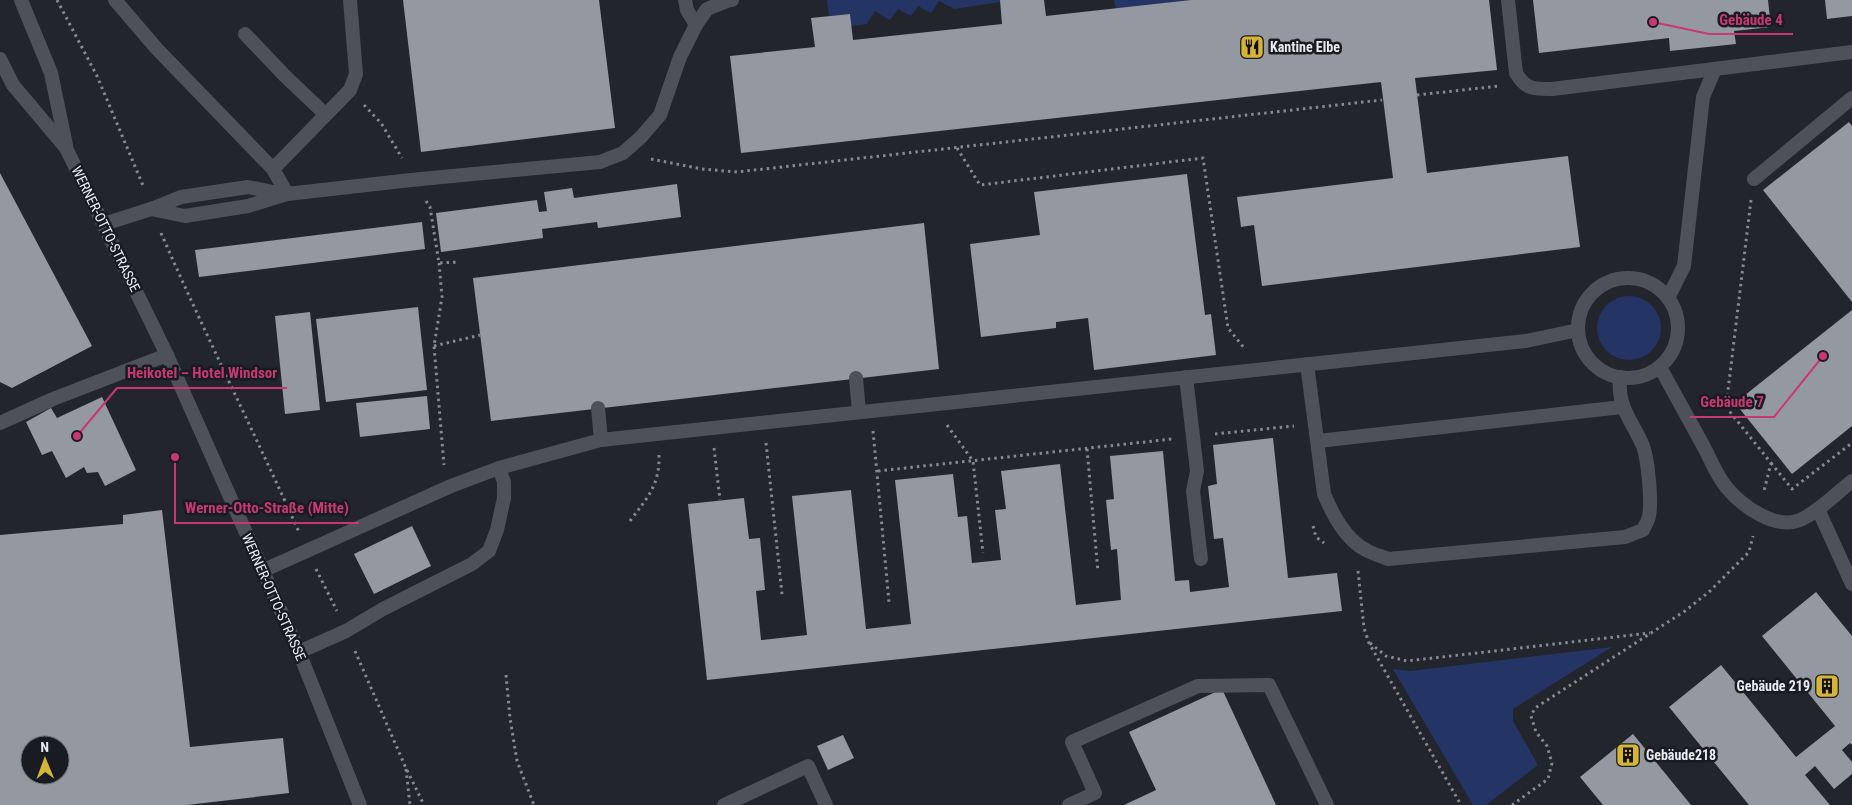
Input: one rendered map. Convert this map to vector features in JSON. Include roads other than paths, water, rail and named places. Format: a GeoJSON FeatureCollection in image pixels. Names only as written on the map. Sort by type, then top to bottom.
{"type":"FeatureCollection","features":[{"type":"Feature","properties":{"kind":"main road","name":"WERNER-OTTO-STRASSE"},"geometry":{"type":"LineString","coordinates":[[21,0],[51,73],[66,148]]}},
{"type":"Feature","properties":{"kind":"main road"},"geometry":{"type":"LineString","coordinates":[[115,0],[157,49],[273,169],[287,194]]}},
{"type":"Feature","properties":{"kind":"main road"},"geometry":{"type":"LineString","coordinates":[[273,169],[350,90],[356,74],[350,0]]}},
{"type":"Feature","properties":{"kind":"main road"},"geometry":{"type":"LineString","coordinates":[[685,0],[687,10],[696,25]]}},
{"type":"Feature","properties":{"kind":"main road"},"geometry":{"type":"LineString","coordinates":[[151,209],[185,216],[248,206],[287,194],[600,162],[623,154],[641,138],[660,115],[680,57],[696,25],[708,9],[732,0]]}},
{"type":"Feature","properties":{"kind":"main road"},"geometry":{"type":"LineString","coordinates":[[1508,0],[1516,73],[1522,83],[1533,89],[1552,89],[1852,52]]}},
{"type":"Feature","properties":{"kind":"main road"},"geometry":{"type":"LineString","coordinates":[[245,34],[325,114]]}},
{"type":"Feature","properties":{"kind":"main road","name":"WERNER-OTTO-STRASSE"},"geometry":{"type":"LineString","coordinates":[[0,59],[13,85],[66,148],[104,224],[199,423],[299,652],[360,805]]}},
{"type":"Feature","properties":{"kind":"main road"},"geometry":{"type":"LineString","coordinates":[[1668,298],[1684,266],[1703,97],[1715,69]]}},
{"type":"Feature","properties":{"kind":"main road"},"geometry":{"type":"LineString","coordinates":[[1754,179],[1852,98]]}},
{"type":"Feature","properties":{"kind":"main road"},"geometry":{"type":"LineString","coordinates":[[104,224],[181,197],[248,187],[287,194]]}},
{"type":"Feature","properties":{"kind":"main road"},"geometry":{"type":"LineString","coordinates":[[1631,278],[1645,281],[1658,287],[1668,298],[1676,312],[1678,329],[1675,346],[1660,367],[1648,374],[1634,378],[1620,377],[1605,372],[1592,362],[1581,344],[1578,330],[1579,317],[1584,305],[1598,288],[1607,282],[1631,278]]}},
{"type":"Feature","properties":{"kind":"main road"},"geometry":{"type":"LineString","coordinates":[[262,571],[307,549],[451,486],[499,468],[601,440],[1526,341],[1578,330]]}},
{"type":"Feature","properties":{"kind":"main road"},"geometry":{"type":"LineString","coordinates":[[0,423],[53,399],[167,355]]}},
{"type":"Feature","properties":{"kind":"main road"},"geometry":{"type":"LineString","coordinates":[[1308,364],[1324,494],[1332,513],[1346,533],[1365,550],[1388,559],[1625,537],[1643,530],[1649,516],[1650,488],[1644,448],[1622,407],[1619,392],[1620,377]]}},
{"type":"Feature","properties":{"kind":"main road"},"geometry":{"type":"LineString","coordinates":[[1660,367],[1725,486],[1742,503],[1759,514],[1786,522],[1800,520],[1818,509],[1852,481]]}},
{"type":"Feature","properties":{"kind":"main road"},"geometry":{"type":"LineString","coordinates":[[1186,377],[1197,470],[1193,491],[1201,559]]}},
{"type":"Feature","properties":{"kind":"main road"},"geometry":{"type":"LineString","coordinates":[[856,378],[865,412]]}},
{"type":"Feature","properties":{"kind":"main road"},"geometry":{"type":"LineString","coordinates":[[1318,442],[1622,407]]}},
{"type":"Feature","properties":{"kind":"main road"},"geometry":{"type":"LineString","coordinates":[[598,408],[601,440]]}},
{"type":"Feature","properties":{"kind":"main road"},"geometry":{"type":"LineString","coordinates":[[299,652],[346,631],[383,609],[472,564],[488,550],[497,530],[504,498],[504,482],[499,468]]}},
{"type":"Feature","properties":{"kind":"main road"},"geometry":{"type":"LineString","coordinates":[[1818,509],[1852,584]]}},
{"type":"Feature","properties":{"kind":"main road"},"geometry":{"type":"LineString","coordinates":[[1069,805],[1095,794],[1072,742],[1198,686],[1269,685],[1327,805]]}},
{"type":"Feature","properties":{"kind":"main road"},"geometry":{"type":"LineString","coordinates":[[724,805],[808,766],[826,805]]}},
{"type":"Feature","properties":{"kind":"place","name":"Gebäude 4"},"geometry":{"type":"Point","coordinates":[1653,22]}},
{"type":"Feature","properties":{"kind":"place","name":"Kantine Elbe"},"geometry":{"type":"Point","coordinates":[1252,47]}},
{"type":"Feature","properties":{"kind":"place","name":"Gebäude 7"},"geometry":{"type":"Point","coordinates":[1823,356]}},
{"type":"Feature","properties":{"kind":"place","name":"Heikotel – Hotel Windsor"},"geometry":{"type":"Point","coordinates":[77,436]}},
{"type":"Feature","properties":{"kind":"place","name":"Werner-Otto-Straße (Mitte)"},"geometry":{"type":"Point","coordinates":[175,457]}},
{"type":"Feature","properties":{"kind":"place","name":"Gebäude 219"},"geometry":{"type":"Point","coordinates":[1827,686]}},
{"type":"Feature","properties":{"kind":"place","name":"Gebäude218"},"geometry":{"type":"Point","coordinates":[1628,755]}}]}
